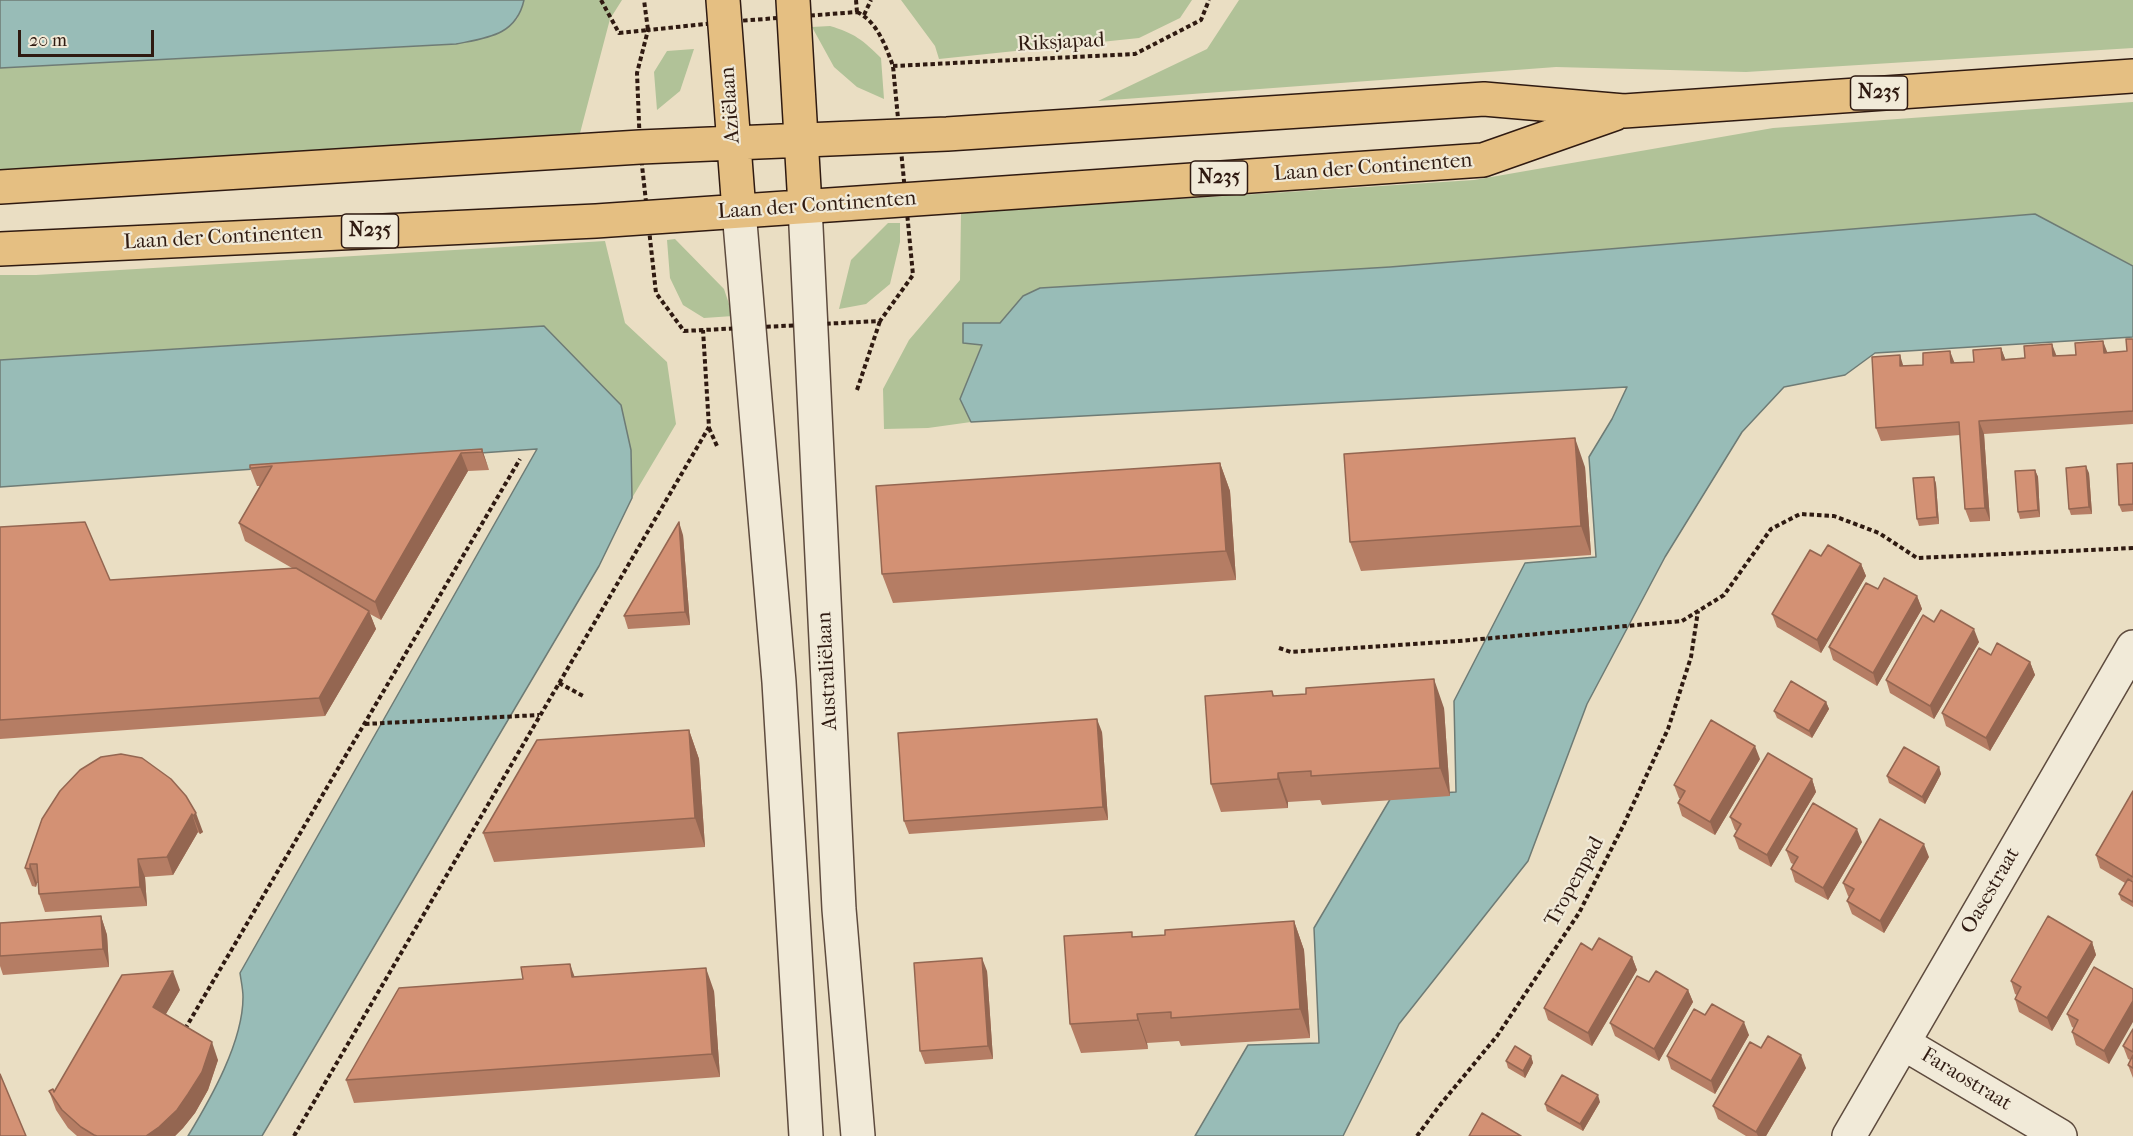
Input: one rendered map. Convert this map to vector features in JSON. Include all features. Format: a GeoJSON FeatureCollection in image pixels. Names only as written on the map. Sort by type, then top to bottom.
{"type":"FeatureCollection","features":[{"type":"Feature","properties":{"kind":"main road"},"geometry":{"type":"LineString","coordinates":[[792,0],[805,206]]}},
{"type":"Feature","properties":{"kind":"main road","name":"Aziëlaan"},"geometry":{"type":"LineString","coordinates":[[724,11],[739,211]]}},
{"type":"Feature","properties":{"kind":"main road","name":"Laan der Continenten"},"geometry":{"type":"LineString","coordinates":[[0,187],[640,147],[947,134],[1484,99],[1624,111],[2133,76]]}},
{"type":"Feature","properties":{"kind":"main road","name":"Laan der Continenten"},"geometry":{"type":"LineString","coordinates":[[0,249],[648,217],[1483,160],[1624,111]]}},
{"type":"Feature","properties":{"kind":"street","name":"Australiëlaan"},"geometry":{"type":"LineString","coordinates":[[805,206],[839,909],[858,1136]]}},
{"type":"Feature","properties":{"kind":"street"},"geometry":{"type":"LineString","coordinates":[[739,211],[779,682],[806,1136]]}},
{"type":"Feature","properties":{"kind":"street","name":"Oasestraat"},"geometry":{"type":"LineString","coordinates":[[1849,1136],[2133,647]]}},
{"type":"Feature","properties":{"kind":"street"},"geometry":{"type":"LineString","coordinates":[[779,682],[829,680]]}},
{"type":"Feature","properties":{"kind":"street"},"geometry":{"type":"LineString","coordinates":[[792,913],[839,909]]}},
{"type":"Feature","properties":{"kind":"street","name":"Faraostraat"},"geometry":{"type":"LineString","coordinates":[[1903,1043],[2060,1136]]}},
{"type":"Feature","properties":{"kind":"path"},"geometry":{"type":"LineString","coordinates":[[601,0],[619,33],[648,30],[724,11]]}},
{"type":"Feature","properties":{"kind":"path"},"geometry":{"type":"LineString","coordinates":[[640,147],[637,73],[648,30],[644,0]]}},
{"type":"Feature","properties":{"kind":"path"},"geometry":{"type":"LineString","coordinates":[[856,0],[857,12],[864,15],[872,0]]}},
{"type":"Feature","properties":{"kind":"path","name":"Riksjapad"},"geometry":{"type":"LineString","coordinates":[[864,15],[886,45],[892,66],[1135,54],[1201,20],[1209,0]]}},
{"type":"Feature","properties":{"kind":"path"},"geometry":{"type":"LineString","coordinates":[[811,324],[880,321],[913,275],[906,200]]}},
{"type":"Feature","properties":{"kind":"path"},"geometry":{"type":"LineString","coordinates":[[294,1136],[709,427],[703,330],[684,331],[656,293],[648,217]]}},
{"type":"Feature","properties":{"kind":"path"},"geometry":{"type":"LineString","coordinates":[[183,1033],[520,459]]}},
{"type":"Feature","properties":{"kind":"path"},"geometry":{"type":"LineString","coordinates":[[1279,648],[1291,652],[1459,641],[1682,621],[1724,595],[1771,529],[1800,514],[1834,516],[1879,533],[1917,558],[2133,548]]}},
{"type":"Feature","properties":{"kind":"path","name":"Tropenpad"},"geometry":{"type":"LineString","coordinates":[[1417,1136],[1497,1036],[1579,913],[1668,729],[1691,657],[1698,611]]}},
{"type":"Feature","properties":{"kind":"path"},"geometry":{"type":"LineString","coordinates":[[559,683],[585,697]]}},
{"type":"Feature","properties":{"kind":"path"},"geometry":{"type":"LineString","coordinates":[[365,724],[539,715]]}},
{"type":"Feature","properties":{"kind":"green space"},"geometry":{"type":"Polygon","coordinates":[[[524,0],[622,0],[610,19],[579,137],[0,181],[0,68],[456,44],[517,19],[524,0]]]}},
{"type":"Feature","properties":{"kind":"green space"},"geometry":{"type":"Polygon","coordinates":[[[901,0],[1192,0],[1180,18],[1139,38],[939,59],[935,46],[901,0]]]}},
{"type":"Feature","properties":{"kind":"green space"},"geometry":{"type":"Polygon","coordinates":[[[1239,0],[2133,0],[2133,48],[1746,72],[1556,67],[1098,101],[1207,49],[1239,0]]]}},
{"type":"Feature","properties":{"kind":"green space"},"geometry":{"type":"Polygon","coordinates":[[[830,26],[858,38],[881,58],[884,99],[857,87],[834,67],[812,27],[830,26]]]}},
{"type":"Feature","properties":{"kind":"green space"},"geometry":{"type":"Polygon","coordinates":[[[694,49],[680,91],[657,110],[654,72],[667,51],[694,49]]]}},
{"type":"Feature","properties":{"kind":"green space"},"geometry":{"type":"Polygon","coordinates":[[[2133,102],[2133,266],[2035,214],[1390,267],[1040,288],[1023,296],[982,344],[960,399],[971,422],[928,428],[884,429],[883,389],[909,340],[960,280],[961,213],[1474,180],[1773,128],[2133,102]]]}},
{"type":"Feature","properties":{"kind":"green space"},"geometry":{"type":"Polygon","coordinates":[[[888,223],[900,223],[900,242],[890,284],[866,304],[839,309],[851,260],[888,223]]]}},
{"type":"Feature","properties":{"kind":"green space"},"geometry":{"type":"Polygon","coordinates":[[[675,239],[724,289],[733,316],[704,318],[683,305],[670,278],[667,240],[675,239]]]}},
{"type":"Feature","properties":{"kind":"green space"},"geometry":{"type":"Polygon","coordinates":[[[605,241],[625,323],[667,362],[676,424],[632,498],[631,450],[544,326],[0,360],[0,275],[36,275],[605,241]]]}},
{"type":"Feature","properties":{"kind":"water"},"geometry":{"type":"Polygon","coordinates":[[[0,0],[524,0],[520,12],[507,28],[489,37],[456,44],[0,68],[0,0]]]}},
{"type":"Feature","properties":{"kind":"water"},"geometry":{"type":"Polygon","coordinates":[[[2035,214],[2133,266],[2133,337],[1875,353],[1845,375],[1784,387],[1742,432],[1665,557],[1587,704],[1528,861],[1399,1024],[1343,1136],[1195,1136],[1248,1045],[1319,1043],[1314,928],[1392,796],[1456,792],[1454,701],[1525,563],[1596,557],[1589,457],[1612,419],[1627,387],[971,422],[960,399],[982,345],[963,343],[963,323],[1000,323],[1023,296],[1040,288],[1390,267],[2035,214]]]}},
{"type":"Feature","properties":{"kind":"water"},"geometry":{"type":"Polygon","coordinates":[[[544,326],[621,405],[631,450],[632,498],[599,566],[262,1136],[188,1136],[216,1087],[232,1051],[242,1014],[243,997],[240,973],[537,449],[0,487],[0,360],[544,326]]]}},
{"type":"Feature","properties":{"kind":"building"},"geometry":{"type":"Polygon","coordinates":[[[2126,339],[2133,339],[2133,411],[1979,421],[1985,508],[1965,509],[1959,422],[1876,428],[1872,357],[1900,355],[1900,366],[1923,365],[1923,353],[1950,351],[1951,363],[1974,362],[1973,350],[2001,348],[2002,360],[2025,358],[2024,346],[2052,344],[2053,356],[2076,355],[2075,343],[2103,341],[2104,353],[2127,351],[2126,339]]]}},
{"type":"Feature","properties":{"kind":"building"},"geometry":{"type":"Polygon","coordinates":[[[1575,438],[1581,526],[1350,542],[1344,454],[1575,438]]]}},
{"type":"Feature","properties":{"kind":"building"},"geometry":{"type":"Polygon","coordinates":[[[482,449],[482,452],[461,453],[375,602],[239,523],[272,466],[250,468],[250,465],[482,449]]]}},
{"type":"Feature","properties":{"kind":"building"},"geometry":{"type":"Polygon","coordinates":[[[1220,463],[1226,551],[882,574],[876,486],[1220,463]]]}},
{"type":"Feature","properties":{"kind":"building"},"geometry":{"type":"Polygon","coordinates":[[[2133,463],[2133,504],[2119,505],[2117,464],[2133,463]]]}},
{"type":"Feature","properties":{"kind":"building"},"geometry":{"type":"Polygon","coordinates":[[[2086,466],[2089,507],[2069,509],[2066,468],[2086,466]]]}},
{"type":"Feature","properties":{"kind":"building"},"geometry":{"type":"Polygon","coordinates":[[[2035,470],[2038,510],[2018,512],[2015,471],[2035,470]]]}},
{"type":"Feature","properties":{"kind":"building"},"geometry":{"type":"Polygon","coordinates":[[[1934,477],[1937,517],[1917,519],[1913,478],[1934,477]]]}},
{"type":"Feature","properties":{"kind":"building"},"geometry":{"type":"Polygon","coordinates":[[[85,522],[110,580],[296,568],[369,611],[319,698],[0,720],[0,527],[85,522]]]}},
{"type":"Feature","properties":{"kind":"building"},"geometry":{"type":"Polygon","coordinates":[[[679,522],[685,612],[624,616],[679,522]]]}},
{"type":"Feature","properties":{"kind":"building"},"geometry":{"type":"Polygon","coordinates":[[[1828,545],[1861,564],[1817,640],[1772,614],[1810,550],[1821,556],[1828,545]]]}},
{"type":"Feature","properties":{"kind":"building"},"geometry":{"type":"Polygon","coordinates":[[[1884,578],[1917,596],[1873,673],[1829,647],[1866,583],[1878,589],[1884,578]]]}},
{"type":"Feature","properties":{"kind":"building"},"geometry":{"type":"Polygon","coordinates":[[[1941,610],[1974,629],[1930,706],[1886,680],[1923,615],[1934,622],[1941,610]]]}},
{"type":"Feature","properties":{"kind":"building"},"geometry":{"type":"Polygon","coordinates":[[[1997,643],[2030,662],[1986,738],[1942,713],[1979,648],[1991,655],[1997,643]]]}},
{"type":"Feature","properties":{"kind":"building"},"geometry":{"type":"Polygon","coordinates":[[[1434,679],[1440,768],[1311,776],[1311,771],[1278,773],[1278,779],[1211,784],[1205,696],[1272,691],[1273,696],[1306,694],[1306,688],[1434,679]]]}},
{"type":"Feature","properties":{"kind":"building"},"geometry":{"type":"Polygon","coordinates":[[[1791,681],[1826,702],[1809,731],[1774,711],[1791,681]]]}},
{"type":"Feature","properties":{"kind":"building"},"geometry":{"type":"Polygon","coordinates":[[[1097,719],[1103,807],[904,821],[898,733],[1097,719]]]}},
{"type":"Feature","properties":{"kind":"building"},"geometry":{"type":"Polygon","coordinates":[[[1711,720],[1755,746],[1710,822],[1678,803],[1685,791],[1674,785],[1711,720]]]}},
{"type":"Feature","properties":{"kind":"building"},"geometry":{"type":"Polygon","coordinates":[[[689,730],[695,818],[483,833],[537,740],[689,730]]]}},
{"type":"Feature","properties":{"kind":"building"},"geometry":{"type":"Polygon","coordinates":[[[1904,747],[1939,767],[1922,797],[1887,776],[1904,747]]]}},
{"type":"Feature","properties":{"kind":"building"},"geometry":{"type":"Polygon","coordinates":[[[1768,753],[1812,779],[1767,855],[1734,836],[1741,824],[1730,817],[1768,753]]]}},
{"type":"Feature","properties":{"kind":"building"},"geometry":{"type":"Polygon","coordinates":[[[121,754],[142,758],[171,779],[186,796],[196,813],[193,816],[192,814],[167,857],[138,859],[140,887],[39,894],[37,864],[30,864],[30,869],[25,868],[42,819],[60,791],[80,770],[101,757],[121,754]]]}},
{"type":"Feature","properties":{"kind":"building"},"geometry":{"type":"Polygon","coordinates":[[[2133,791],[2133,877],[2096,855],[2133,791]]]}},
{"type":"Feature","properties":{"kind":"building"},"geometry":{"type":"Polygon","coordinates":[[[1813,803],[1857,829],[1823,888],[1791,869],[1798,857],[1786,850],[1813,803]]]}},
{"type":"Feature","properties":{"kind":"building"},"geometry":{"type":"Polygon","coordinates":[[[1880,819],[1924,844],[1880,921],[1847,901],[1854,889],[1843,883],[1880,819]]]}},
{"type":"Feature","properties":{"kind":"building"},"geometry":{"type":"Polygon","coordinates":[[[2128,879],[2133,882],[2133,902],[2119,894],[2128,879]]]}},
{"type":"Feature","properties":{"kind":"building"},"geometry":{"type":"Polygon","coordinates":[[[101,916],[103,949],[0,956],[0,923],[101,916]]]}},
{"type":"Feature","properties":{"kind":"building"},"geometry":{"type":"Polygon","coordinates":[[[2048,916],[2092,942],[2047,1018],[2015,999],[2021,987],[2011,981],[2048,916]]]}},
{"type":"Feature","properties":{"kind":"building"},"geometry":{"type":"Polygon","coordinates":[[[1294,921],[1300,1009],[1171,1018],[1171,1012],[1137,1014],[1138,1020],[1070,1024],[1064,936],[1132,932],[1132,937],[1165,935],[1165,930],[1294,921]]]}},
{"type":"Feature","properties":{"kind":"building"},"geometry":{"type":"Polygon","coordinates":[[[1599,938],[1632,957],[1588,1033],[1544,1008],[1581,943],[1592,950],[1599,938]]]}},
{"type":"Feature","properties":{"kind":"building"},"geometry":{"type":"Polygon","coordinates":[[[982,958],[988,1046],[920,1051],[914,963],[982,958]]]}},
{"type":"Feature","properties":{"kind":"building"},"geometry":{"type":"Polygon","coordinates":[[[570,964],[572,977],[706,968],[712,1054],[346,1080],[399,988],[523,979],[521,967],[570,964]]]}},
{"type":"Feature","properties":{"kind":"building"},"geometry":{"type":"Polygon","coordinates":[[[2094,967],[2133,989],[2133,1001],[2104,1051],[2072,1032],[2078,1020],[2067,1014],[2094,967]]]}},
{"type":"Feature","properties":{"kind":"building"},"geometry":{"type":"Polygon","coordinates":[[[173,971],[153,1007],[212,1042],[202,1072],[177,1110],[146,1136],[94,1135],[62,1110],[49,1091],[53,1089],[54,1092],[122,975],[173,971]]]}},
{"type":"Feature","properties":{"kind":"building"},"geometry":{"type":"Polygon","coordinates":[[[1656,971],[1688,990],[1654,1049],[1610,1023],[1637,976],[1649,982],[1656,971]]]}},
{"type":"Feature","properties":{"kind":"building"},"geometry":{"type":"Polygon","coordinates":[[[1712,1004],[1744,1022],[1711,1081],[1667,1056],[1694,1009],[1705,1015],[1712,1004]]]}},
{"type":"Feature","properties":{"kind":"building"},"geometry":{"type":"Polygon","coordinates":[[[2133,1029],[2133,1052],[2123,1046],[2133,1029]]]}},
{"type":"Feature","properties":{"kind":"building"},"geometry":{"type":"Polygon","coordinates":[[[1768,1036],[1801,1055],[1756,1132],[1713,1106],[1750,1042],[1761,1048],[1768,1036]]]}},
{"type":"Feature","properties":{"kind":"building"},"geometry":{"type":"Polygon","coordinates":[[[1515,1046],[1531,1056],[1523,1071],[1506,1061],[1515,1046]]]}},
{"type":"Feature","properties":{"kind":"building"},"geometry":{"type":"Polygon","coordinates":[[[2133,1055],[2133,1068],[2128,1065],[2133,1055]]]}},
{"type":"Feature","properties":{"kind":"building"},"geometry":{"type":"Polygon","coordinates":[[[0,1074],[26,1136],[0,1136],[0,1074]]]}},
{"type":"Feature","properties":{"kind":"building"},"geometry":{"type":"Polygon","coordinates":[[[1562,1075],[1598,1095],[1580,1124],[1545,1104],[1562,1075]]]}},
{"type":"Feature","properties":{"kind":"building"},"geometry":{"type":"Polygon","coordinates":[[[1482,1113],[1521,1136],[1469,1136],[1482,1113]]]}}]}
